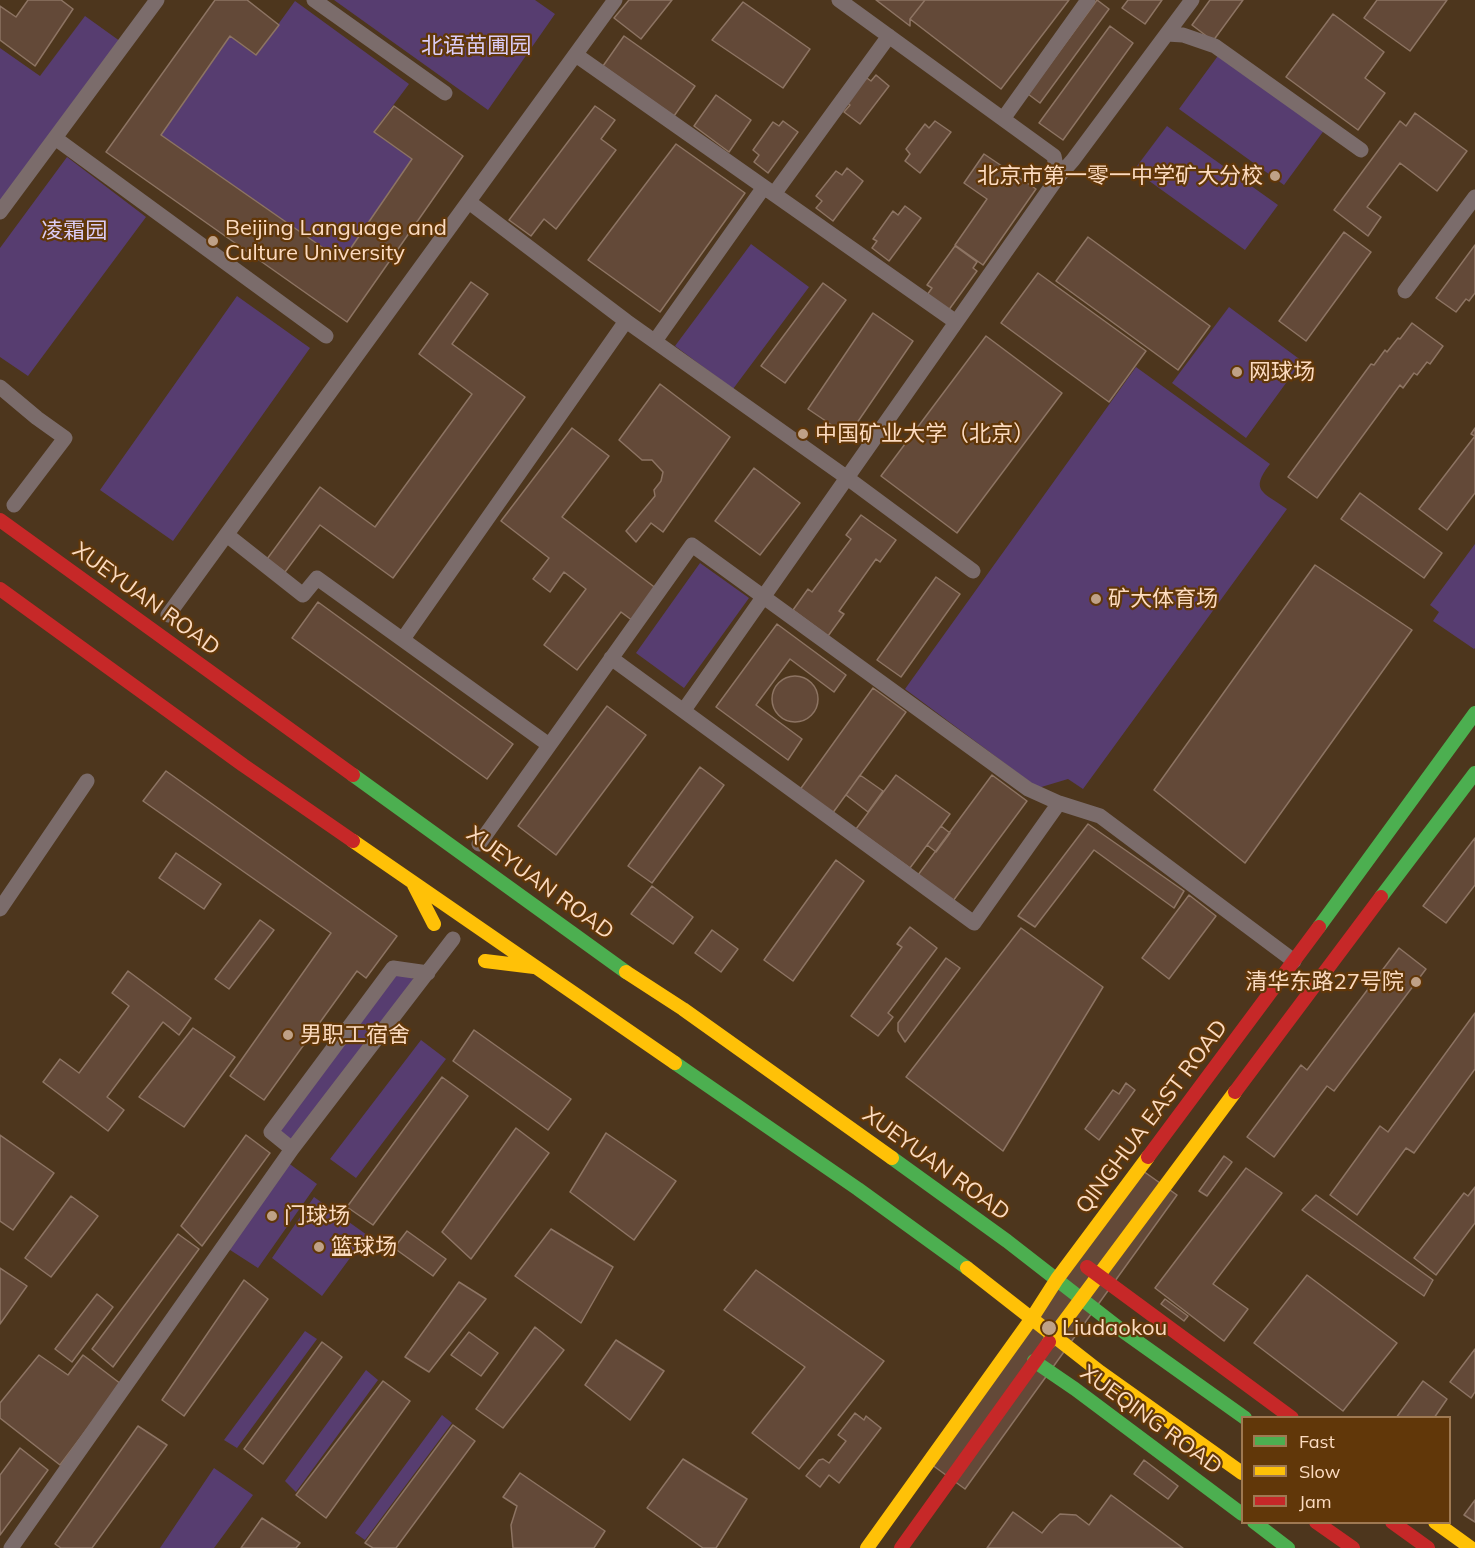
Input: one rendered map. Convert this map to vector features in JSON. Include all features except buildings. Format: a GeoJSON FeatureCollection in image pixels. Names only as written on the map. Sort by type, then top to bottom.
{"type":"FeatureCollection","features":[{"type":"Feature","properties":{"kind":"main road","name":"XUEYUAN ROAD"},"geometry":{"type":"LineString","coordinates":[[0,520],[639,981],[683,1008],[1007,1241],[1081,1298]]}},
{"type":"Feature","properties":{"kind":"main road"},"geometry":{"type":"LineString","coordinates":[[0,590],[243,765],[858,1189],[992,1286],[1032,1318]]}},
{"type":"Feature","properties":{"kind":"main road","name":"QINGHUA EAST ROAD"},"geometry":{"type":"LineString","coordinates":[[867,1548],[1073,1257],[1294,961],[1469,732],[1475,713]]}},
{"type":"Feature","properties":{"kind":"main road"},"geometry":{"type":"LineString","coordinates":[[901,1548],[1097,1275],[1475,773]]}},
{"type":"Feature","properties":{"kind":"main road"},"geometry":{"type":"LineString","coordinates":[[412,881],[434,924]]}},
{"type":"Feature","properties":{"kind":"main road"},"geometry":{"type":"LineString","coordinates":[[485,961],[536,967]]}},
{"type":"Feature","properties":{"kind":"main road"},"geometry":{"type":"LineString","coordinates":[[658,976],[683,1008]]}},
{"type":"Feature","properties":{"kind":"main road"},"geometry":{"type":"LineString","coordinates":[[1073,1257],[1289,1416]]}},
{"type":"Feature","properties":{"kind":"main road"},"geometry":{"type":"LineString","coordinates":[[1081,1298],[1124,1332],[1242,1416]]}},
{"type":"Feature","properties":{"kind":"main road","name":"XUEQING ROAD"},"geometry":{"type":"LineString","coordinates":[[1032,1318],[1100,1372],[1241,1472]]}},
{"type":"Feature","properties":{"kind":"main road","name":"XUEQING ROAD"},"geometry":{"type":"LineString","coordinates":[[1034,1361],[1241,1513]]}},
{"type":"Feature","properties":{"kind":"main road"},"geometry":{"type":"LineString","coordinates":[[1257,1524],[1288,1548]]}},
{"type":"Feature","properties":{"kind":"main road"},"geometry":{"type":"LineString","coordinates":[[1319,1524],[1353,1548]]}},
{"type":"Feature","properties":{"kind":"main road"},"geometry":{"type":"LineString","coordinates":[[1395,1524],[1428,1548]]}},
{"type":"Feature","properties":{"kind":"main road"},"geometry":{"type":"LineString","coordinates":[[1439,1524],[1471,1548]]}},
{"type":"Feature","properties":{"kind":"street"},"geometry":{"type":"LineString","coordinates":[[0,212],[157,0]]}},
{"type":"Feature","properties":{"kind":"street"},"geometry":{"type":"LineString","coordinates":[[314,0],[445,93]]}},
{"type":"Feature","properties":{"kind":"street"},"geometry":{"type":"LineString","coordinates":[[168,615],[615,0]]}},
{"type":"Feature","properties":{"kind":"street"},"geometry":{"type":"LineString","coordinates":[[839,0],[1054,156],[1058,177]]}},
{"type":"Feature","properties":{"kind":"street"},"geometry":{"type":"LineString","coordinates":[[1002,119],[1088,0]]}},
{"type":"Feature","properties":{"kind":"street"},"geometry":{"type":"LineString","coordinates":[[684,710],[1058,177],[1192,0]]}},
{"type":"Feature","properties":{"kind":"street"},"geometry":{"type":"LineString","coordinates":[[1167,34],[1183,35],[1215,46],[1361,150]]}},
{"type":"Feature","properties":{"kind":"street"},"geometry":{"type":"LineString","coordinates":[[655,341],[889,36]]}},
{"type":"Feature","properties":{"kind":"street"},"geometry":{"type":"LineString","coordinates":[[576,55],[956,322]]}},
{"type":"Feature","properties":{"kind":"street"},"geometry":{"type":"LineString","coordinates":[[55,138],[326,336]]}},
{"type":"Feature","properties":{"kind":"street"},"geometry":{"type":"LineString","coordinates":[[1405,291],[1475,197]]}},
{"type":"Feature","properties":{"kind":"street"},"geometry":{"type":"LineString","coordinates":[[469,202],[626,321],[846,477],[973,571]]}},
{"type":"Feature","properties":{"kind":"street"},"geometry":{"type":"LineString","coordinates":[[403,639],[626,321]]}},
{"type":"Feature","properties":{"kind":"street"},"geometry":{"type":"LineString","coordinates":[[0,387],[65,438],[14,505]]}},
{"type":"Feature","properties":{"kind":"street"},"geometry":{"type":"LineString","coordinates":[[227,535],[303,595],[317,578],[549,745]]}},
{"type":"Feature","properties":{"kind":"street"},"geometry":{"type":"LineString","coordinates":[[479,843],[692,545],[1028,789],[1059,803],[1100,816],[1294,961]]}},
{"type":"Feature","properties":{"kind":"street"},"geometry":{"type":"LineString","coordinates":[[612,658],[974,923],[1059,803]]}},
{"type":"Feature","properties":{"kind":"street"},"geometry":{"type":"LineString","coordinates":[[0,909],[87,781]]}},
{"type":"Feature","properties":{"kind":"street"},"geometry":{"type":"LineString","coordinates":[[10,1548],[292,1149],[453,939]]}},
{"type":"Feature","properties":{"kind":"street"},"geometry":{"type":"LineString","coordinates":[[292,1149],[271,1132],[393,968],[428,973]]}},
{"type":"Feature","properties":{"kind":"green space","name":"北语苗圃园"},"geometry":{"type":"Polygon","coordinates":[[[334,0],[535,0],[555,14],[488,110],[334,0]]]}},
{"type":"Feature","properties":{"kind":"green space"},"geometry":{"type":"Polygon","coordinates":[[[295,1],[409,84],[374,131],[412,159],[342,261],[161,135],[230,36],[256,55],[295,1]]]}},
{"type":"Feature","properties":{"kind":"green space"},"geometry":{"type":"Polygon","coordinates":[[[85,16],[124,44],[0,212],[0,48],[40,76],[85,16]]]}},
{"type":"Feature","properties":{"kind":"green space"},"geometry":{"type":"Polygon","coordinates":[[[1220,53],[1325,129],[1284,185],[1179,109],[1220,53]]]}},
{"type":"Feature","properties":{"kind":"green space"},"geometry":{"type":"Polygon","coordinates":[[[1167,126],[1278,205],[1245,250],[1134,170],[1167,126]]]}},
{"type":"Feature","properties":{"kind":"green space","name":"凌霜园"},"geometry":{"type":"Polygon","coordinates":[[[67,157],[146,217],[28,376],[0,357],[0,248],[67,157]]]}},
{"type":"Feature","properties":{"kind":"green space"},"geometry":{"type":"Polygon","coordinates":[[[751,244],[809,287],[733,389],[675,346],[751,244]]]}},
{"type":"Feature","properties":{"kind":"green space"},"geometry":{"type":"Polygon","coordinates":[[[237,296],[310,348],[173,541],[100,490],[237,296]]]}},
{"type":"Feature","properties":{"kind":"green space","name":"网球场"},"geometry":{"type":"Polygon","coordinates":[[[1229,307],[1302,361],[1246,438],[1172,383],[1229,307]]]}},
{"type":"Feature","properties":{"kind":"green space","name":"矿大体育场"},"geometry":{"type":"Polygon","coordinates":[[[1136,367],[1270,464],[1260,480],[1260,486],[1266,494],[1287,509],[1083,789],[1068,779],[1038,788],[905,689],[1136,367]]]}},
{"type":"Feature","properties":{"kind":"green space"},"geometry":{"type":"Polygon","coordinates":[[[1475,544],[1474,649],[1433,621],[1439,612],[1430,605],[1475,544]]]}},
{"type":"Feature","properties":{"kind":"green space"},"geometry":{"type":"Polygon","coordinates":[[[700,563],[749,598],[684,688],[636,653],[700,563]]]}},
{"type":"Feature","properties":{"kind":"green space"},"geometry":{"type":"Polygon","coordinates":[[[400,969],[416,981],[293,1143],[274,1131],[400,969]]]}},
{"type":"Feature","properties":{"kind":"green space"},"geometry":{"type":"Polygon","coordinates":[[[421,1040],[446,1059],[356,1178],[330,1159],[421,1040]]]}},
{"type":"Feature","properties":{"kind":"green space","name":"门球场"},"geometry":{"type":"Polygon","coordinates":[[[287,1162],[317,1184],[258,1268],[227,1248],[287,1162]]]}},
{"type":"Feature","properties":{"kind":"green space","name":"篮球场"},"geometry":{"type":"Polygon","coordinates":[[[314,1197],[367,1235],[322,1296],[272,1258],[314,1197]]]}},
{"type":"Feature","properties":{"kind":"green space"},"geometry":{"type":"Polygon","coordinates":[[[305,1331],[317,1339],[237,1448],[224,1440],[305,1331]]]}},
{"type":"Feature","properties":{"kind":"green space"},"geometry":{"type":"Polygon","coordinates":[[[366,1370],[378,1380],[296,1492],[285,1481],[366,1370]]]}},
{"type":"Feature","properties":{"kind":"green space"},"geometry":{"type":"Polygon","coordinates":[[[442,1415],[452,1423],[365,1540],[355,1533],[442,1415]]]}},
{"type":"Feature","properties":{"kind":"green space"},"geometry":{"type":"Polygon","coordinates":[[[214,1468],[253,1495],[214,1548],[160,1548],[214,1468]]]}},
{"type":"Feature","properties":{"kind":"traffic: fast"},"geometry":{"type":"LineString","coordinates":[[1319,927],[1475,713]]}},
{"type":"Feature","properties":{"kind":"traffic: fast"},"geometry":{"type":"LineString","coordinates":[[1381,897],[1475,773]]}},
{"type":"Feature","properties":{"kind":"traffic: fast"},"geometry":{"type":"LineString","coordinates":[[353,775],[626,972]]}},
{"type":"Feature","properties":{"kind":"traffic: fast"},"geometry":{"type":"LineString","coordinates":[[675,1063],[858,1189],[967,1268]]}},
{"type":"Feature","properties":{"kind":"traffic: fast"},"geometry":{"type":"LineString","coordinates":[[892,1158],[1007,1241],[1124,1332],[1242,1416]]}},
{"type":"Feature","properties":{"kind":"traffic: fast"},"geometry":{"type":"LineString","coordinates":[[1034,1361],[1241,1513]]}},
{"type":"Feature","properties":{"kind":"traffic: fast"},"geometry":{"type":"LineString","coordinates":[[1257,1524],[1288,1548]]}},
{"type":"Feature","properties":{"kind":"traffic: slow"},"geometry":{"type":"LineString","coordinates":[[353,841],[675,1063]]}},
{"type":"Feature","properties":{"kind":"traffic: slow"},"geometry":{"type":"LineString","coordinates":[[414,885],[434,924]]}},
{"type":"Feature","properties":{"kind":"traffic: slow"},"geometry":{"type":"LineString","coordinates":[[485,961],[534,967]]}},
{"type":"Feature","properties":{"kind":"traffic: slow"},"geometry":{"type":"LineString","coordinates":[[626,972],[683,1009],[892,1158]]}},
{"type":"Feature","properties":{"kind":"traffic: slow"},"geometry":{"type":"LineString","coordinates":[[1049,1342],[1235,1092]]}},
{"type":"Feature","properties":{"kind":"traffic: slow"},"geometry":{"type":"LineString","coordinates":[[867,1548],[1032,1318],[1057,1279],[1148,1157]]}},
{"type":"Feature","properties":{"kind":"traffic: slow"},"geometry":{"type":"LineString","coordinates":[[967,1268],[1100,1372],[1241,1472]]}},
{"type":"Feature","properties":{"kind":"traffic: slow"},"geometry":{"type":"LineString","coordinates":[[1438,1524],[1471,1548]]}},
{"type":"Feature","properties":{"kind":"traffic: jam"},"geometry":{"type":"LineString","coordinates":[[0,520],[353,775]]}},
{"type":"Feature","properties":{"kind":"traffic: jam"},"geometry":{"type":"LineString","coordinates":[[0,589],[243,765],[353,841]]}},
{"type":"Feature","properties":{"kind":"traffic: jam"},"geometry":{"type":"LineString","coordinates":[[1235,1092],[1381,897]]}},
{"type":"Feature","properties":{"kind":"traffic: jam"},"geometry":{"type":"LineString","coordinates":[[1148,1157],[1319,927]]}},
{"type":"Feature","properties":{"kind":"traffic: jam"},"geometry":{"type":"LineString","coordinates":[[1087,1267],[1289,1416]]}},
{"type":"Feature","properties":{"kind":"traffic: jam"},"geometry":{"type":"LineString","coordinates":[[901,1548],[1049,1342]]}},
{"type":"Feature","properties":{"kind":"traffic: jam"},"geometry":{"type":"LineString","coordinates":[[1319,1524],[1353,1548]]}},
{"type":"Feature","properties":{"kind":"traffic: jam"},"geometry":{"type":"LineString","coordinates":[[1395,1524],[1428,1548]]}},
{"type":"Feature","properties":{"kind":"place","name":"北京市第一零一中学矿大分校"},"geometry":{"type":"Point","coordinates":[1275,176]}},
{"type":"Feature","properties":{"kind":"place","name":"Beijing Language and Culture University"},"geometry":{"type":"Point","coordinates":[213,241]}},
{"type":"Feature","properties":{"kind":"place","name":"网球场"},"geometry":{"type":"Point","coordinates":[1237,372]}},
{"type":"Feature","properties":{"kind":"place","name":"中国矿业大学（北京）"},"geometry":{"type":"Point","coordinates":[803,434]}},
{"type":"Feature","properties":{"kind":"place","name":"矿大体育场"},"geometry":{"type":"Point","coordinates":[1096,599]}},
{"type":"Feature","properties":{"kind":"place","name":"清华东路27号院"},"geometry":{"type":"Point","coordinates":[1416,982]}},
{"type":"Feature","properties":{"kind":"place","name":"男职工宿舍"},"geometry":{"type":"Point","coordinates":[288,1035]}},
{"type":"Feature","properties":{"kind":"place","name":"门球场"},"geometry":{"type":"Point","coordinates":[272,1216]}},
{"type":"Feature","properties":{"kind":"place","name":"篮球场"},"geometry":{"type":"Point","coordinates":[319,1247]}},
{"type":"Feature","properties":{"kind":"place","name":"Liudaokou"},"geometry":{"type":"Point","coordinates":[1049,1328]}}]}
